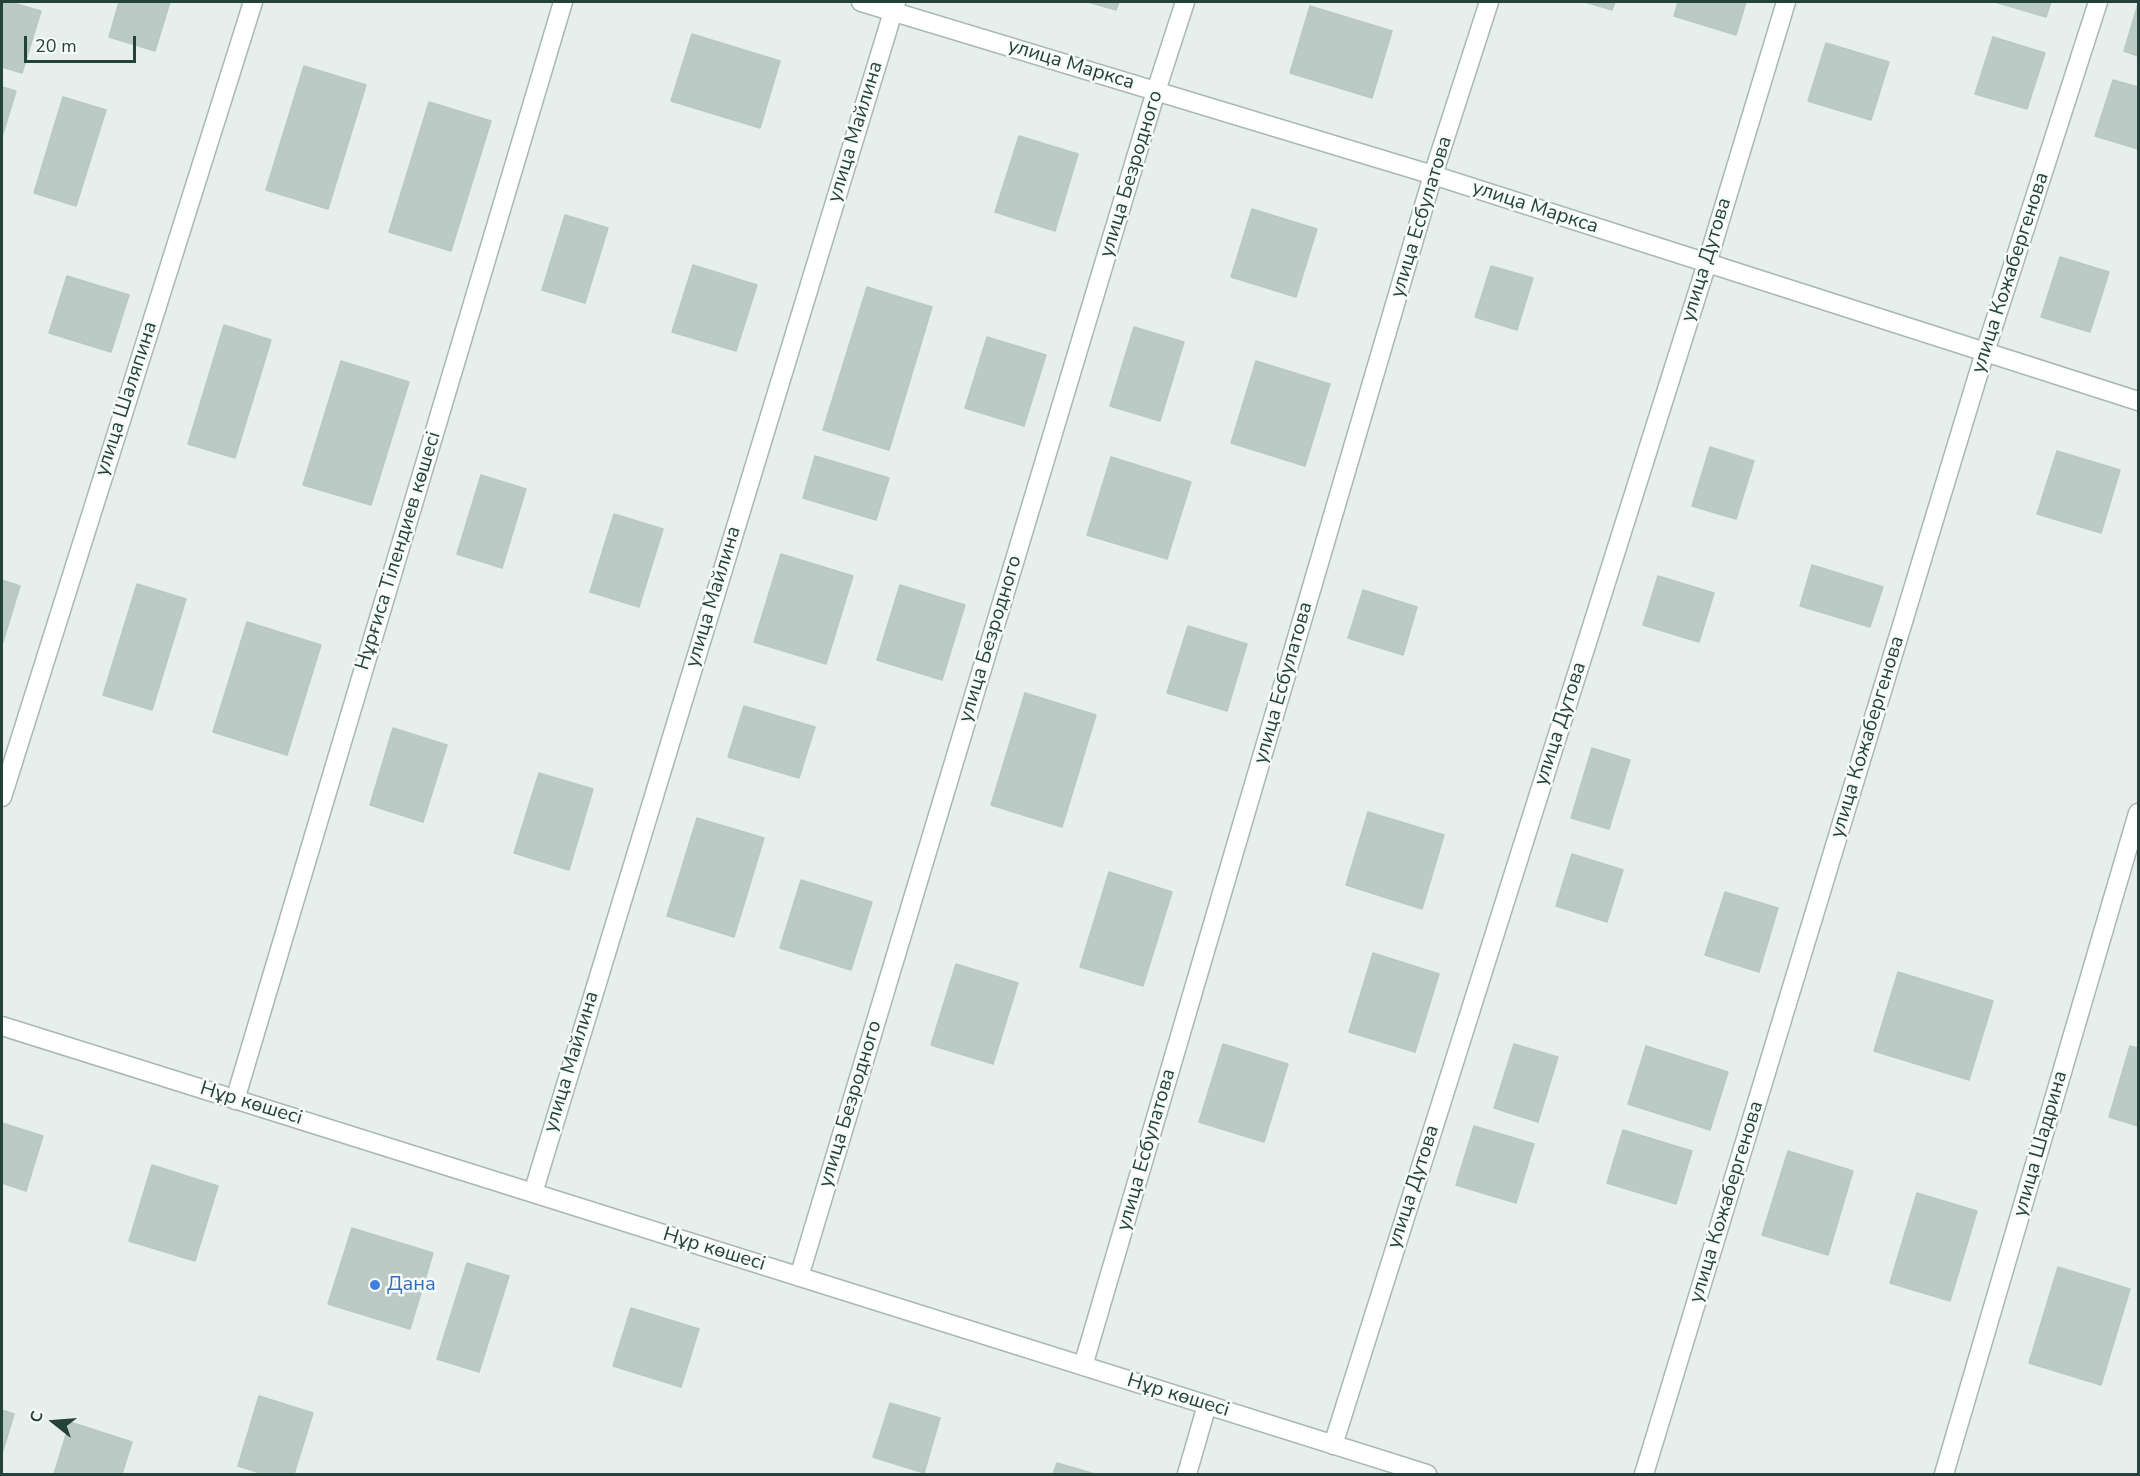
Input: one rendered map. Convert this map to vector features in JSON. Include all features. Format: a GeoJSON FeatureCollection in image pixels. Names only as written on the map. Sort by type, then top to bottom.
{"type":"FeatureCollection","features":[{"type":"Feature","properties":{"kind":"street","name":"улица Шаляпина"},"geometry":{"type":"LineString","coordinates":[[2,797],[253,2]]}},
{"type":"Feature","properties":{"kind":"street","name":"Нұрғиса Тілендиев көшесі"},"geometry":{"type":"LineString","coordinates":[[235,1100],[563,2]]}},
{"type":"Feature","properties":{"kind":"street","name":"улица Маркса"},"geometry":{"type":"LineString","coordinates":[[861,2],[895,7],[1156,91],[1433,175],[2139,401]]}},
{"type":"Feature","properties":{"kind":"street","name":"улица Безродного"},"geometry":{"type":"LineString","coordinates":[[799,1277],[1156,91],[1185,2]]}},
{"type":"Feature","properties":{"kind":"street","name":"улица Есбулатова"},"geometry":{"type":"LineString","coordinates":[[1083,1366],[1433,175],[1489,2]]}},
{"type":"Feature","properties":{"kind":"street","name":"улица Дутова"},"geometry":{"type":"LineString","coordinates":[[1333,1445],[1707,263],[1786,2]]}},
{"type":"Feature","properties":{"kind":"street","name":"улица Кожабергенова"},"geometry":{"type":"LineString","coordinates":[[1644,1474],[1985,352],[2098,2]]}},
{"type":"Feature","properties":{"kind":"street","name":"улица Майлина"},"geometry":{"type":"LineString","coordinates":[[532,1193],[895,7]]}},
{"type":"Feature","properties":{"kind":"street","name":"улица Шадрина"},"geometry":{"type":"LineString","coordinates":[[1944,1474],[2139,813]]}},
{"type":"Feature","properties":{"kind":"street","name":"Нұр көшесі"},"geometry":{"type":"LineString","coordinates":[[2,1026],[1427,1474]]}},
{"type":"Feature","properties":{"kind":"street"},"geometry":{"type":"LineString","coordinates":[[1187,1474],[1207,1405]]}},
{"type":"Feature","properties":{"kind":"building"},"geometry":{"type":"Polygon","coordinates":[[[2,2],[41,11],[22,73],[2,67],[2,2]]]}},
{"type":"Feature","properties":{"kind":"building"},"geometry":{"type":"Polygon","coordinates":[[[119,2],[170,2],[155,51],[109,37],[119,2]]]}},
{"type":"Feature","properties":{"kind":"building"},"geometry":{"type":"Polygon","coordinates":[[[1088,2],[1119,2],[1116,10],[1088,2]]]}},
{"type":"Feature","properties":{"kind":"building"},"geometry":{"type":"Polygon","coordinates":[[[1585,2],[1615,2],[1612,10],[1585,2]]]}},
{"type":"Feature","properties":{"kind":"building"},"geometry":{"type":"Polygon","coordinates":[[[1678,2],[1746,2],[1736,35],[1674,16],[1678,2]]]}},
{"type":"Feature","properties":{"kind":"building"},"geometry":{"type":"Polygon","coordinates":[[[1995,2],[2051,2],[2046,17],[1995,2]]]}},
{"type":"Feature","properties":{"kind":"building"},"geometry":{"type":"Polygon","coordinates":[[[2138,4],[2138,56],[2124,51],[2138,4]]]}},
{"type":"Feature","properties":{"kind":"building"},"geometry":{"type":"Polygon","coordinates":[[[1310,6],[1392,31],[1372,98],[1290,73],[1310,6]]]}},
{"type":"Feature","properties":{"kind":"building"},"geometry":{"type":"Polygon","coordinates":[[[692,34],[780,61],[760,128],[671,101],[692,34]]]}},
{"type":"Feature","properties":{"kind":"building"},"geometry":{"type":"Polygon","coordinates":[[[1993,37],[2045,53],[2027,109],[1975,94],[1993,37]]]}},
{"type":"Feature","properties":{"kind":"building"},"geometry":{"type":"Polygon","coordinates":[[[1826,43],[1889,62],[1871,120],[1808,101],[1826,43]]]}},
{"type":"Feature","properties":{"kind":"building"},"geometry":{"type":"Polygon","coordinates":[[[304,66],[366,85],[328,209],[266,190],[304,66]]]}},
{"type":"Feature","properties":{"kind":"building"},"geometry":{"type":"Polygon","coordinates":[[[2113,80],[2138,87],[2138,149],[2095,136],[2113,80]]]}},
{"type":"Feature","properties":{"kind":"building"},"geometry":{"type":"Polygon","coordinates":[[[2,87],[16,91],[2,137],[2,87]]]}},
{"type":"Feature","properties":{"kind":"building"},"geometry":{"type":"Polygon","coordinates":[[[63,97],[106,110],[76,206],[34,193],[63,97]]]}},
{"type":"Feature","properties":{"kind":"building"},"geometry":{"type":"Polygon","coordinates":[[[429,102],[491,121],[451,251],[389,232],[429,102]]]}},
{"type":"Feature","properties":{"kind":"building"},"geometry":{"type":"Polygon","coordinates":[[[1019,136],[1078,154],[1055,231],[995,212],[1019,136]]]}},
{"type":"Feature","properties":{"kind":"building"},"geometry":{"type":"Polygon","coordinates":[[[1252,209],[1317,229],[1296,297],[1231,277],[1252,209]]]}},
{"type":"Feature","properties":{"kind":"building"},"geometry":{"type":"Polygon","coordinates":[[[565,215],[608,228],[585,303],[542,290],[565,215]]]}},
{"type":"Feature","properties":{"kind":"building"},"geometry":{"type":"Polygon","coordinates":[[[2060,257],[2109,272],[2090,332],[2041,317],[2060,257]]]}},
{"type":"Feature","properties":{"kind":"building"},"geometry":{"type":"Polygon","coordinates":[[[693,265],[757,285],[736,351],[672,332],[693,265]]]}},
{"type":"Feature","properties":{"kind":"building"},"geometry":{"type":"Polygon","coordinates":[[[1491,266],[1533,278],[1517,330],[1475,317],[1491,266]]]}},
{"type":"Feature","properties":{"kind":"building"},"geometry":{"type":"Polygon","coordinates":[[[67,276],[129,295],[111,352],[49,333],[67,276]]]}},
{"type":"Feature","properties":{"kind":"building"},"geometry":{"type":"Polygon","coordinates":[[[867,287],[932,307],[889,450],[823,430],[867,287]]]}},
{"type":"Feature","properties":{"kind":"building"},"geometry":{"type":"Polygon","coordinates":[[[224,325],[271,340],[235,458],[188,444],[224,325]]]}},
{"type":"Feature","properties":{"kind":"building"},"geometry":{"type":"Polygon","coordinates":[[[1134,327],[1184,342],[1160,421],[1110,406],[1134,327]]]}},
{"type":"Feature","properties":{"kind":"building"},"geometry":{"type":"Polygon","coordinates":[[[987,337],[1046,355],[1024,426],[965,408],[987,337]]]}},
{"type":"Feature","properties":{"kind":"building"},"geometry":{"type":"Polygon","coordinates":[[[341,361],[409,382],[371,505],[303,485],[341,361]]]}},
{"type":"Feature","properties":{"kind":"building"},"geometry":{"type":"Polygon","coordinates":[[[1256,361],[1330,384],[1305,466],[1231,443],[1256,361]]]}},
{"type":"Feature","properties":{"kind":"building"},"geometry":{"type":"Polygon","coordinates":[[[1710,447],[1754,461],[1736,519],[1692,506],[1710,447]]]}},
{"type":"Feature","properties":{"kind":"building"},"geometry":{"type":"Polygon","coordinates":[[[2057,451],[2120,470],[2101,533],[2037,514],[2057,451]]]}},
{"type":"Feature","properties":{"kind":"building"},"geometry":{"type":"Polygon","coordinates":[[[815,456],[889,478],[876,520],[803,498],[815,456]]]}},
{"type":"Feature","properties":{"kind":"building"},"geometry":{"type":"Polygon","coordinates":[[[1111,457],[1191,482],[1167,559],[1087,535],[1111,457]]]}},
{"type":"Feature","properties":{"kind":"building"},"geometry":{"type":"Polygon","coordinates":[[[481,475],[526,489],[502,568],[457,554],[481,475]]]}},
{"type":"Feature","properties":{"kind":"building"},"geometry":{"type":"Polygon","coordinates":[[[614,514],[663,529],[639,607],[590,592],[614,514]]]}},
{"type":"Feature","properties":{"kind":"building"},"geometry":{"type":"Polygon","coordinates":[[[781,554],[853,576],[826,664],[754,642],[781,554]]]}},
{"type":"Feature","properties":{"kind":"building"},"geometry":{"type":"Polygon","coordinates":[[[1812,565],[1883,587],[1870,627],[1800,606],[1812,565]]]}},
{"type":"Feature","properties":{"kind":"building"},"geometry":{"type":"Polygon","coordinates":[[[1658,576],[1714,593],[1699,642],[1643,625],[1658,576]]]}},
{"type":"Feature","properties":{"kind":"building"},"geometry":{"type":"Polygon","coordinates":[[[2,580],[20,586],[3,642],[2,642],[2,580]]]}},
{"type":"Feature","properties":{"kind":"building"},"geometry":{"type":"Polygon","coordinates":[[[137,584],[186,599],[152,710],[103,695],[137,584]]]}},
{"type":"Feature","properties":{"kind":"building"},"geometry":{"type":"Polygon","coordinates":[[[900,585],[965,605],[942,680],[877,660],[900,585]]]}},
{"type":"Feature","properties":{"kind":"building"},"geometry":{"type":"Polygon","coordinates":[[[1363,590],[1417,607],[1403,655],[1348,638],[1363,590]]]}},
{"type":"Feature","properties":{"kind":"building"},"geometry":{"type":"Polygon","coordinates":[[[247,622],[321,645],[287,755],[213,732],[247,622]]]}},
{"type":"Feature","properties":{"kind":"building"},"geometry":{"type":"Polygon","coordinates":[[[1188,626],[1247,644],[1227,711],[1167,693],[1188,626]]]}},
{"type":"Feature","properties":{"kind":"building"},"geometry":{"type":"Polygon","coordinates":[[[1025,693],[1096,715],[1062,827],[991,805],[1025,693]]]}},
{"type":"Feature","properties":{"kind":"building"},"geometry":{"type":"Polygon","coordinates":[[[744,706],[815,727],[799,778],[728,757],[744,706]]]}},
{"type":"Feature","properties":{"kind":"building"},"geometry":{"type":"Polygon","coordinates":[[[393,728],[447,745],[423,822],[370,805],[393,728]]]}},
{"type":"Feature","properties":{"kind":"building"},"geometry":{"type":"Polygon","coordinates":[[[1592,748],[1630,760],[1609,829],[1571,818],[1592,748]]]}},
{"type":"Feature","properties":{"kind":"building"},"geometry":{"type":"Polygon","coordinates":[[[539,773],[593,789],[569,870],[514,853],[539,773]]]}},
{"type":"Feature","properties":{"kind":"building"},"geometry":{"type":"Polygon","coordinates":[[[1368,812],[1444,835],[1422,909],[1346,885],[1368,812]]]}},
{"type":"Feature","properties":{"kind":"building"},"geometry":{"type":"Polygon","coordinates":[[[697,818],[764,838],[734,937],[667,916],[697,818]]]}},
{"type":"Feature","properties":{"kind":"building"},"geometry":{"type":"Polygon","coordinates":[[[1572,854],[1623,870],[1607,922],[1556,906],[1572,854]]]}},
{"type":"Feature","properties":{"kind":"building"},"geometry":{"type":"Polygon","coordinates":[[[1109,872],[1172,892],[1143,986],[1080,967],[1109,872]]]}},
{"type":"Feature","properties":{"kind":"building"},"geometry":{"type":"Polygon","coordinates":[[[801,880],[872,902],[851,970],[780,948],[801,880]]]}},
{"type":"Feature","properties":{"kind":"building"},"geometry":{"type":"Polygon","coordinates":[[[1725,892],[1778,908],[1759,972],[1705,955],[1725,892]]]}},
{"type":"Feature","properties":{"kind":"building"},"geometry":{"type":"Polygon","coordinates":[[[1373,953],[1439,974],[1415,1052],[1349,1032],[1373,953]]]}},
{"type":"Feature","properties":{"kind":"building"},"geometry":{"type":"Polygon","coordinates":[[[956,964],[1018,983],[993,1064],[931,1045],[956,964]]]}},
{"type":"Feature","properties":{"kind":"building"},"geometry":{"type":"Polygon","coordinates":[[[1898,972],[1993,1001],[1969,1080],[1874,1051],[1898,972]]]}},
{"type":"Feature","properties":{"kind":"building"},"geometry":{"type":"Polygon","coordinates":[[[1223,1044],[1288,1064],[1264,1142],[1199,1122],[1223,1044]]]}},
{"type":"Feature","properties":{"kind":"building"},"geometry":{"type":"Polygon","coordinates":[[[1514,1044],[1558,1057],[1538,1122],[1494,1108],[1514,1044]]]}},
{"type":"Feature","properties":{"kind":"building"},"geometry":{"type":"Polygon","coordinates":[[[1646,1046],[1728,1072],[1710,1130],[1628,1104],[1646,1046]]]}},
{"type":"Feature","properties":{"kind":"building"},"geometry":{"type":"Polygon","coordinates":[[[2130,1046],[2138,1048],[2138,1126],[2109,1117],[2130,1046]]]}},
{"type":"Feature","properties":{"kind":"building"},"geometry":{"type":"Polygon","coordinates":[[[2,1123],[43,1136],[26,1191],[2,1183],[2,1123]]]}},
{"type":"Feature","properties":{"kind":"building"},"geometry":{"type":"Polygon","coordinates":[[[1474,1126],[1534,1144],[1516,1203],[1456,1185],[1474,1126]]]}},
{"type":"Feature","properties":{"kind":"building"},"geometry":{"type":"Polygon","coordinates":[[[1623,1130],[1692,1151],[1676,1204],[1607,1183],[1623,1130]]]}},
{"type":"Feature","properties":{"kind":"building"},"geometry":{"type":"Polygon","coordinates":[[[1788,1151],[1853,1171],[1828,1255],[1762,1235],[1788,1151]]]}},
{"type":"Feature","properties":{"kind":"building"},"geometry":{"type":"Polygon","coordinates":[[[152,1165],[218,1186],[195,1261],[129,1241],[152,1165]]]}},
{"type":"Feature","properties":{"kind":"building"},"geometry":{"type":"Polygon","coordinates":[[[1917,1193],[1977,1211],[1950,1301],[1890,1283],[1917,1193]]]}},
{"type":"Feature","properties":{"kind":"building"},"geometry":{"type":"Polygon","coordinates":[[[352,1228],[433,1253],[410,1329],[328,1304],[352,1228]]]}},
{"type":"Feature","properties":{"kind":"building"},"geometry":{"type":"Polygon","coordinates":[[[467,1263],[509,1276],[479,1372],[437,1359],[467,1263]]]}},
{"type":"Feature","properties":{"kind":"building"},"geometry":{"type":"Polygon","coordinates":[[[2058,1267],[2130,1289],[2101,1385],[2029,1363],[2058,1267]]]}},
{"type":"Feature","properties":{"kind":"building"},"geometry":{"type":"Polygon","coordinates":[[[631,1308],[699,1329],[681,1387],[613,1366],[631,1308]]]}},
{"type":"Feature","properties":{"kind":"building"},"geometry":{"type":"Polygon","coordinates":[[[259,1396],[313,1413],[294,1474],[263,1474],[238,1466],[259,1396]]]}},
{"type":"Feature","properties":{"kind":"building"},"geometry":{"type":"Polygon","coordinates":[[[890,1403],[940,1418],[924,1473],[873,1457],[890,1403]]]}},
{"type":"Feature","properties":{"kind":"building"},"geometry":{"type":"Polygon","coordinates":[[[2,1410],[14,1414],[2,1454],[2,1410]]]}},
{"type":"Feature","properties":{"kind":"building"},"geometry":{"type":"Polygon","coordinates":[[[70,1422],[132,1442],[122,1474],[54,1474],[70,1422]]]}},
{"type":"Feature","properties":{"kind":"building"},"geometry":{"type":"Polygon","coordinates":[[[1057,1463],[1095,1474],[1053,1474],[1057,1463]]]}},
{"type":"Feature","properties":{"kind":"place","name":"Дана"},"geometry":{"type":"Point","coordinates":[375,1285]}}]}
